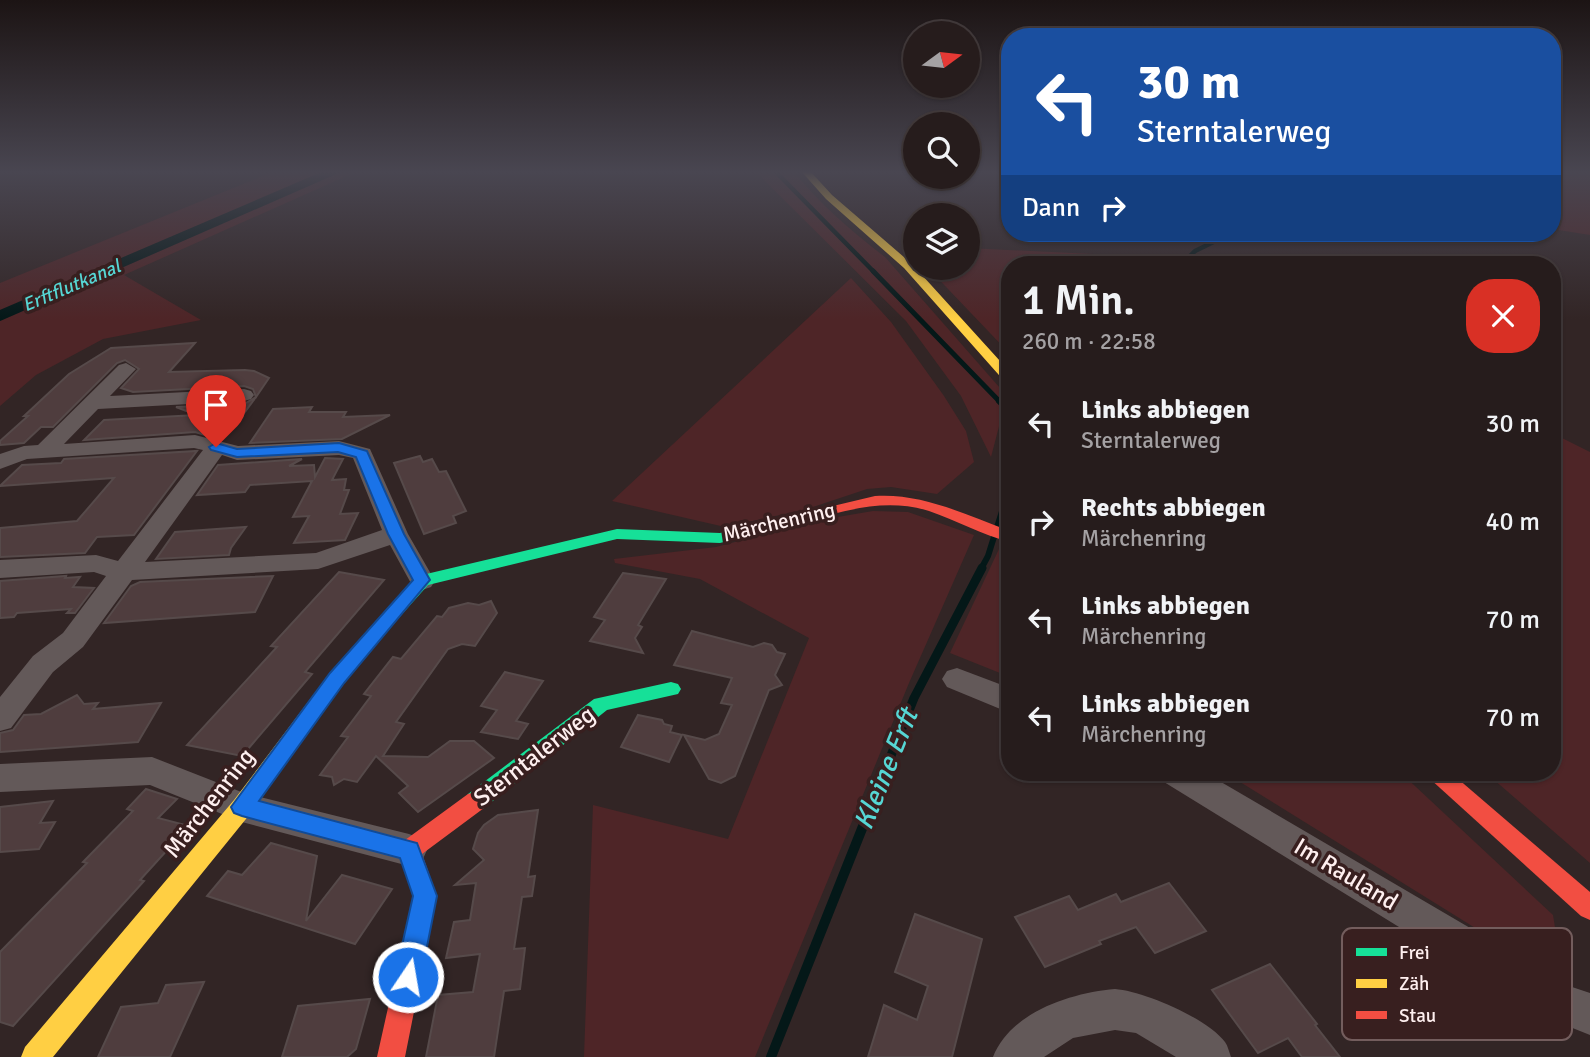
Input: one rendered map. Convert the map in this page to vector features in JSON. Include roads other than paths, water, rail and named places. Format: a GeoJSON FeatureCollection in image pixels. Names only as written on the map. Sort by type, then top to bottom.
{"type":"FeatureCollection","features":[{"type":"Feature","properties":{"kind":"street"},"geometry":{"type":"LineString","coordinates":[[856,220],[908,266],[1001,370]]}},
{"type":"Feature","properties":{"kind":"street"},"geometry":{"type":"LineString","coordinates":[[45,451],[126,369]]}},
{"type":"Feature","properties":{"kind":"street"},"geometry":{"type":"LineString","coordinates":[[94,403],[244,395]]}},
{"type":"Feature","properties":{"kind":"street"},"geometry":{"type":"LineString","coordinates":[[0,461],[24,453],[195,441],[237,453],[339,447],[362,454],[396,534],[422,580]]}},
{"type":"Feature","properties":{"kind":"street"},"geometry":{"type":"LineString","coordinates":[[0,719],[43,664],[73,640],[216,447]]}},
{"type":"Feature","properties":{"kind":"street","name":"Märchenring"},"geometry":{"type":"LineString","coordinates":[[35,1057],[242,807],[337,678],[422,580],[617,534],[720,538],[866,502],[887,500],[911,502],[1001,534]]}},
{"type":"Feature","properties":{"kind":"street"},"geometry":{"type":"LineString","coordinates":[[0,569],[96,563],[121,572],[318,561],[396,534]]}},
{"type":"Feature","properties":{"kind":"street"},"geometry":{"type":"LineString","coordinates":[[957,679],[1001,697]]}},
{"type":"Feature","properties":{"kind":"street","name":"Sterntalerweg"},"geometry":{"type":"LineString","coordinates":[[409,850],[498,785],[601,704],[671,689]]}},
{"type":"Feature","properties":{"kind":"street"},"geometry":{"type":"LineString","coordinates":[[0,778],[152,771],[242,807],[409,850],[425,896],[391,1057]]}},
{"type":"Feature","properties":{"kind":"street","name":"Im Rauland"},"geometry":{"type":"LineString","coordinates":[[1192,781],[1435,928]]}},
{"type":"Feature","properties":{"kind":"street"},"geometry":{"type":"LineString","coordinates":[[1446,781],[1590,908]]}},
{"type":"Feature","properties":{"kind":"street","name":"Im Rauland"},"geometry":{"type":"LineString","coordinates":[[1572,1008],[1590,1014]]}},
{"type":"Feature","properties":{"kind":"street"},"geometry":{"type":"LineString","coordinates":[[1014,1057],[1027,1042],[1085,1012],[1132,1011],[1197,1044],[1210,1057]]}},
{"type":"Feature","properties":{"kind":"water","name":"Erftflutkanal"},"geometry":{"type":"Polygon","coordinates":[[[209,220],[230,220],[0,321],[0,310],[209,220]]]}},
{"type":"Feature","properties":{"kind":"waterway"},"geometry":{"type":"LineString","coordinates":[[823,220],[875,273]]}},
{"type":"Feature","properties":{"kind":"waterway"},"geometry":{"type":"LineString","coordinates":[[1190,256],[1214,242]]}},
{"type":"Feature","properties":{"kind":"waterway"},"geometry":{"type":"LineString","coordinates":[[873,271],[1001,403]]}},
{"type":"Feature","properties":{"kind":"waterway","name":"Kleine Erft"},"geometry":{"type":"LineString","coordinates":[[981,569],[1001,515]]}},
{"type":"Feature","properties":{"kind":"waterway","name":"Kleine Erft"},"geometry":{"type":"LineString","coordinates":[[880,783],[914,698],[982,568]]}},
{"type":"Feature","properties":{"kind":"waterway","name":"Kleine Erft"},"geometry":{"type":"LineString","coordinates":[[771,1057],[881,781]]}}]}
